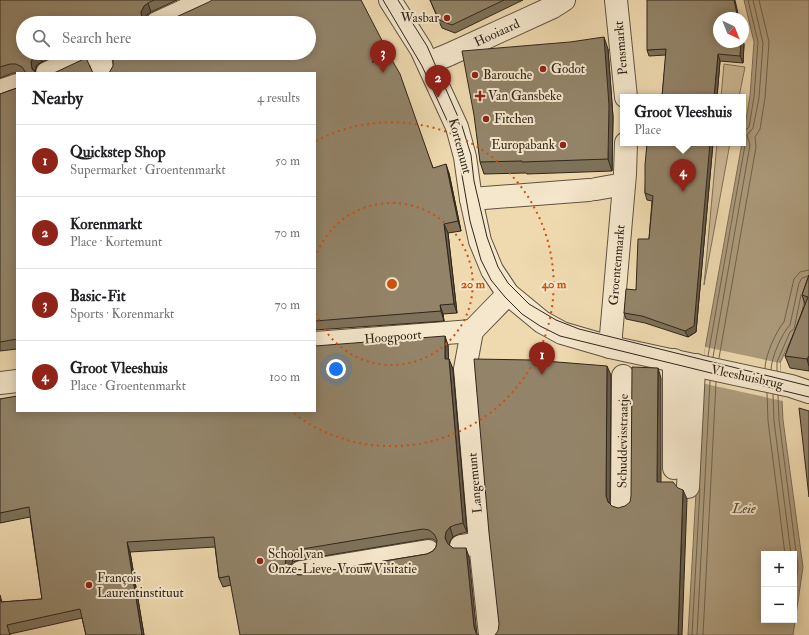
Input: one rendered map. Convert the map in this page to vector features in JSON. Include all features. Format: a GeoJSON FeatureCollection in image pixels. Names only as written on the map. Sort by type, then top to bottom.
{"type":"FeatureCollection","features":[{"type":"Feature","properties":{"kind":"street"},"geometry":{"type":"LineString","coordinates":[[172,16],[207,0]]}},
{"type":"Feature","properties":{"kind":"street","name":"Kortemunt"},"geometry":{"type":"LineString","coordinates":[[390,0],[421,49],[457,127],[465,156],[470,192]]}},
{"type":"Feature","properties":{"kind":"street","name":"Hooiaard"},"geometry":{"type":"LineString","coordinates":[[428,63],[448,56],[553,7],[564,0]]}},
{"type":"Feature","properties":{"kind":"street","name":"Pensmarkt"},"geometry":{"type":"LineString","coordinates":[[616,0],[626,94]]}},
{"type":"Feature","properties":{"kind":"street"},"geometry":{"type":"LineString","coordinates":[[49,72],[76,60]]}},
{"type":"Feature","properties":{"kind":"street"},"geometry":{"type":"LineString","coordinates":[[100,60],[104,72]]}},
{"type":"Feature","properties":{"kind":"street"},"geometry":{"type":"LineString","coordinates":[[0,91],[16,85]]}},
{"type":"Feature","properties":{"kind":"street"},"geometry":{"type":"LineString","coordinates":[[626,146],[625,179],[592,190],[470,192],[480,241],[492,270],[508,294],[542,322],[562,333],[610,347],[699,366]]}},
{"type":"Feature","properties":{"kind":"street","name":"Groentenmarkt"},"geometry":{"type":"LineString","coordinates":[[610,347],[625,179]]}},
{"type":"Feature","properties":{"kind":"street"},"geometry":{"type":"LineString","coordinates":[[472,331],[508,294]]}},
{"type":"Feature","properties":{"kind":"street","name":"Hoogpoort"},"geometry":{"type":"LineString","coordinates":[[316,343],[472,331]]}},
{"type":"Feature","properties":{"kind":"street","name":"Langemunt"},"geometry":{"type":"LineString","coordinates":[[472,331],[465,369],[471,545],[490,635]]}},
{"type":"Feature","properties":{"kind":"street"},"geometry":{"type":"LineString","coordinates":[[674,360],[674,468]]}},
{"type":"Feature","properties":{"kind":"street"},"geometry":{"type":"LineString","coordinates":[[688,487],[694,369],[699,366]]}},
{"type":"Feature","properties":{"kind":"street","name":"Vleeshuisbrug"},"geometry":{"type":"LineString","coordinates":[[699,366],[800,389]]}},
{"type":"Feature","properties":{"kind":"street","name":"Schuddevisstraatje"},"geometry":{"type":"LineString","coordinates":[[622,505],[623,376]]}},
{"type":"Feature","properties":{"kind":"street"},"geometry":{"type":"LineString","coordinates":[[0,384],[16,380]]}},
{"type":"Feature","properties":{"kind":"street"},"geometry":{"type":"LineString","coordinates":[[301,572],[428,551]]}},
{"type":"Feature","properties":{"kind":"shaded area"},"geometry":{"type":"Polygon","coordinates":[[[724,64],[745,67],[740,94],[721,94],[724,64]]]}},
{"type":"Feature","properties":{"kind":"shaded area"},"geometry":{"type":"Polygon","coordinates":[[[717,146],[729,146],[704,285],[717,146]]]}},
{"type":"Feature","properties":{"kind":"water","name":"Leie"},"geometry":{"type":"Polygon","coordinates":[[[744,0],[809,0],[809,278],[797,335],[794,333],[780,363],[783,420],[803,567],[797,608],[797,551],[761,551],[761,623],[795,623],[793,635],[688,635],[703,367],[741,146],[746,146],[746,119],[750,96],[754,42],[749,21],[749,12],[747,12],[744,0]]]}},
{"type":"Feature","properties":{"kind":"pier"},"geometry":{"type":"Polygon","coordinates":[[[705,347],[780,363],[783,401],[701,383],[705,347]]]}},
{"type":"Feature","properties":{"kind":"building"},"geometry":{"type":"Polygon","coordinates":[[[0,0],[154,0],[144,6],[141,12],[142,16],[16,16],[16,60],[32,60],[32,69],[35,72],[25,72],[22,67],[16,64],[0,67],[0,0]]]}},
{"type":"Feature","properties":{"kind":"building"},"geometry":{"type":"Polygon","coordinates":[[[212,0],[361,0],[389,54],[372,62],[392,60],[400,74],[433,168],[446,164],[458,221],[444,224],[454,304],[440,305],[441,311],[316,321],[316,72],[110,72],[113,66],[113,60],[316,60],[316,16],[178,16],[212,0]]]}},
{"type":"Feature","properties":{"kind":"building"},"geometry":{"type":"Polygon","coordinates":[[[430,0],[504,0],[452,25],[439,20],[430,0]]]}},
{"type":"Feature","properties":{"kind":"building"},"geometry":{"type":"Polygon","coordinates":[[[647,0],[734,0],[737,12],[713,12],[713,48],[741,48],[740,56],[718,54],[714,94],[662,94],[666,49],[647,50],[647,0]]]}},
{"type":"Feature","properties":{"kind":"building"},"geometry":{"type":"Polygon","coordinates":[[[604,37],[609,105],[608,159],[480,162],[474,115],[462,51],[570,42],[604,37]]]}},
{"type":"Feature","properties":{"kind":"building"},"geometry":{"type":"Polygon","coordinates":[[[82,60],[87,60],[93,72],[56,72],[82,60]]]}},
{"type":"Feature","properties":{"kind":"building"},"geometry":{"type":"Polygon","coordinates":[[[16,88],[16,339],[0,342],[0,94],[16,88]]]}},
{"type":"Feature","properties":{"kind":"building"},"geometry":{"type":"Polygon","coordinates":[[[647,146],[710,146],[694,326],[685,331],[642,316],[624,313],[626,289],[636,290],[638,239],[649,239],[653,196],[645,193],[647,146]]]}},
{"type":"Feature","properties":{"kind":"building"},"geometry":{"type":"Polygon","coordinates":[[[809,275],[809,356],[807,359],[785,356],[808,297],[802,295],[809,275]]]}},
{"type":"Feature","properties":{"kind":"building"},"geometry":{"type":"Polygon","coordinates":[[[445,336],[445,359],[449,359],[463,523],[450,527],[446,532],[445,538],[448,544],[453,548],[466,548],[474,627],[476,633],[479,635],[240,635],[229,576],[219,578],[214,537],[127,542],[142,635],[86,635],[80,609],[7,625],[10,635],[0,635],[0,599],[1,602],[42,599],[29,507],[0,513],[0,399],[16,396],[16,412],[316,412],[316,346],[445,336]],[[423,529],[296,550],[290,553],[286,558],[285,565],[293,574],[300,575],[427,554],[433,551],[436,547],[437,540],[434,534],[429,530],[423,529]]]}},
{"type":"Feature","properties":{"kind":"building"},"geometry":{"type":"Polygon","coordinates":[[[474,359],[532,360],[607,366],[606,496],[608,502],[612,506],[618,508],[625,506],[630,502],[631,496],[632,367],[658,368],[657,482],[673,482],[678,488],[683,490],[678,635],[495,635],[498,631],[499,624],[489,533],[474,359]]]}},
{"type":"Feature","properties":{"kind":"building"},"geometry":{"type":"Polygon","coordinates":[[[799,408],[809,411],[809,497],[799,408]]]}},
{"type":"Feature","properties":{"kind":"tram line"},"geometry":{"type":"LineString","coordinates":[[383,0],[422,66],[451,129],[459,158],[470,221],[481,260],[491,280],[522,314],[540,326],[560,336],[809,397]]}},
{"type":"Feature","properties":{"kind":"tram line"},"geometry":{"type":"LineString","coordinates":[[398,0],[427,46],[462,126],[471,155],[474,181],[487,237],[498,267],[508,283],[529,304],[556,320],[579,329],[809,386]]}},
{"type":"Feature","properties":{"kind":"place","name":"Wasbar"},"geometry":{"type":"Point","coordinates":[447,18]}},
{"type":"Feature","properties":{"kind":"place","name":"Godot"},"geometry":{"type":"Point","coordinates":[543,69]}},
{"type":"Feature","properties":{"kind":"place","name":"Basic-Fit"},"geometry":{"type":"Point","coordinates":[383,73]}},
{"type":"Feature","properties":{"kind":"place","name":"Barouche"},"geometry":{"type":"Point","coordinates":[475,75]}},
{"type":"Feature","properties":{"kind":"place","name":"Van Gansbeke"},"geometry":{"type":"Point","coordinates":[480,96]}},
{"type":"Feature","properties":{"kind":"place","name":"Korenmarkt"},"geometry":{"type":"Point","coordinates":[438,98]}},
{"type":"Feature","properties":{"kind":"place","name":"Fitchen"},"geometry":{"type":"Point","coordinates":[486,119]}},
{"type":"Feature","properties":{"kind":"place","name":"Europabank"},"geometry":{"type":"Point","coordinates":[563,145]}},
{"type":"Feature","properties":{"kind":"place","name":"Groot Vleeshuis"},"geometry":{"type":"Point","coordinates":[683,192]}},
{"type":"Feature","properties":{"kind":"place","name":"Quickstep Shop"},"geometry":{"type":"Point","coordinates":[542,375]}},
{"type":"Feature","properties":{"kind":"place","name":"School van Onze-Lieve-Vrouw Visitatie"},"geometry":{"type":"Point","coordinates":[260,561]}},
{"type":"Feature","properties":{"kind":"place","name":"François Laurentinstituut"},"geometry":{"type":"Point","coordinates":[89,585]}}]}
